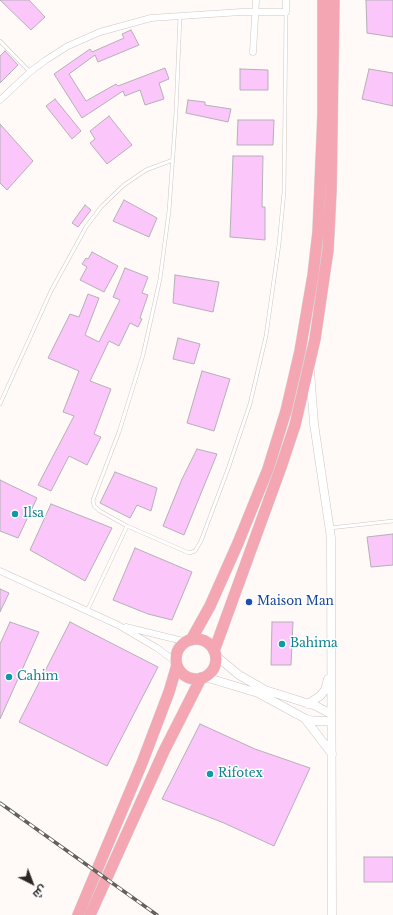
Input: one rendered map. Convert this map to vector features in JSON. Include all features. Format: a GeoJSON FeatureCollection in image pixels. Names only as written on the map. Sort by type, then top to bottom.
{"type":"FeatureCollection","features":[{"type":"Feature","properties":{"kind":"highway"},"geometry":{"type":"LineString","coordinates":[[78,915],[142,763],[169,692],[177,664],[179,649],[189,641],[210,606],[268,469],[286,411],[300,351],[313,275],[318,232],[323,114],[323,0]]}},
{"type":"Feature","properties":{"kind":"highway"},"geometry":{"type":"LineString","coordinates":[[177,664],[186,677],[197,679],[203,677],[214,668],[214,653],[276,484],[295,425],[310,364],[328,250],[333,118],[334,0]]}},
{"type":"Feature","properties":{"kind":"highway"},"geometry":{"type":"LineString","coordinates":[[189,641],[202,641],[207,643],[214,653]]}},
{"type":"Feature","properties":{"kind":"highway"},"geometry":{"type":"LineString","coordinates":[[90,915],[164,751],[203,677]]}},
{"type":"Feature","properties":{"kind":"street"},"geometry":{"type":"LineString","coordinates":[[253,52],[256,0]]}},
{"type":"Feature","properties":{"kind":"street"},"geometry":{"type":"LineString","coordinates":[[0,100],[30,72],[68,46],[100,32],[151,18],[286,12],[286,0]]}},
{"type":"Feature","properties":{"kind":"street"},"geometry":{"type":"LineString","coordinates":[[310,364],[314,424],[330,528],[330,668],[333,755],[332,915]]}},
{"type":"Feature","properties":{"kind":"street"},"geometry":{"type":"LineString","coordinates":[[0,571],[118,625],[157,648],[177,664]]}},
{"type":"Feature","properties":{"kind":"street"},"geometry":{"type":"LineString","coordinates":[[118,625],[189,641]]}},
{"type":"Feature","properties":{"kind":"street"},"geometry":{"type":"LineString","coordinates":[[214,653],[238,675],[265,690],[308,704],[331,718]]}},
{"type":"Feature","properties":{"kind":"street"},"geometry":{"type":"LineString","coordinates":[[308,704],[316,700],[325,690],[330,668]]}},
{"type":"Feature","properties":{"kind":"street"},"geometry":{"type":"LineString","coordinates":[[203,677],[258,693],[306,719],[319,722],[331,718]]}},
{"type":"Feature","properties":{"kind":"street"},"geometry":{"type":"LineString","coordinates":[[306,719],[333,755]]}},
{"type":"Feature","properties":{"kind":"lane"},"geometry":{"type":"LineString","coordinates":[[180,16],[170,210],[160,279],[150,329],[119,432],[93,500],[94,506],[100,511],[127,526],[186,552],[195,551],[204,534],[243,428],[266,336],[279,244],[286,148],[286,12]]}},
{"type":"Feature","properties":{"kind":"lane"},"geometry":{"type":"LineString","coordinates":[[0,40],[30,72]]}},
{"type":"Feature","properties":{"kind":"lane"},"geometry":{"type":"LineString","coordinates":[[0,404],[51,291],[86,227],[101,207],[124,185],[146,170],[173,160]]}},
{"type":"Feature","properties":{"kind":"lane"},"geometry":{"type":"LineString","coordinates":[[330,528],[393,521]]}},
{"type":"Feature","properties":{"kind":"lane"},"geometry":{"type":"LineString","coordinates":[[87,611],[127,526]]}},
{"type":"Feature","properties":{"kind":"building"},"geometry":{"type":"Polygon","coordinates":[[[0,0],[29,0],[45,17],[31,30],[0,0]]]}},
{"type":"Feature","properties":{"kind":"building"},"geometry":{"type":"Polygon","coordinates":[[[366,0],[393,0],[393,37],[367,33],[366,0]]]}},
{"type":"Feature","properties":{"kind":"building"},"geometry":{"type":"Polygon","coordinates":[[[131,30],[139,45],[98,62],[95,55],[69,74],[86,101],[116,84],[118,86],[165,68],[169,79],[159,83],[164,99],[145,105],[140,90],[125,96],[123,91],[82,118],[54,74],[90,49],[92,52],[124,38],[122,34],[131,30]]]}},
{"type":"Feature","properties":{"kind":"building"},"geometry":{"type":"Polygon","coordinates":[[[5,51],[18,65],[0,83],[0,56],[5,51]]]}},
{"type":"Feature","properties":{"kind":"building"},"geometry":{"type":"Polygon","coordinates":[[[240,69],[268,70],[268,90],[240,90],[240,69]]]}},
{"type":"Feature","properties":{"kind":"building"},"geometry":{"type":"Polygon","coordinates":[[[369,69],[393,73],[393,106],[362,99],[369,69]]]}},
{"type":"Feature","properties":{"kind":"building"},"geometry":{"type":"Polygon","coordinates":[[[55,99],[81,131],[72,139],[46,106],[55,99]]]}},
{"type":"Feature","properties":{"kind":"building"},"geometry":{"type":"Polygon","coordinates":[[[188,100],[205,102],[205,105],[231,109],[228,122],[186,113],[188,100]]]}},
{"type":"Feature","properties":{"kind":"building"},"geometry":{"type":"Polygon","coordinates":[[[109,116],[132,145],[107,164],[90,143],[95,139],[90,131],[109,116]]]}},
{"type":"Feature","properties":{"kind":"building"},"geometry":{"type":"Polygon","coordinates":[[[238,120],[274,120],[273,145],[237,145],[238,120]]]}},
{"type":"Feature","properties":{"kind":"building"},"geometry":{"type":"Polygon","coordinates":[[[0,124],[33,161],[7,190],[0,183],[0,124]]]}},
{"type":"Feature","properties":{"kind":"building"},"geometry":{"type":"Polygon","coordinates":[[[233,156],[263,156],[262,207],[265,207],[265,240],[230,237],[233,156]]]}},
{"type":"Feature","properties":{"kind":"building"},"geometry":{"type":"Polygon","coordinates":[[[124,200],[157,218],[149,237],[113,221],[124,200]]]}},
{"type":"Feature","properties":{"kind":"building"},"geometry":{"type":"Polygon","coordinates":[[[85,205],[91,210],[78,227],[72,223],[85,205]]]}},
{"type":"Feature","properties":{"kind":"building"},"geometry":{"type":"Polygon","coordinates":[[[92,252],[118,266],[104,292],[80,280],[87,267],[82,264],[86,258],[88,259],[92,252]]]}},
{"type":"Feature","properties":{"kind":"building"},"geometry":{"type":"Polygon","coordinates":[[[125,268],[148,277],[142,293],[148,295],[140,318],[142,319],[138,327],[130,323],[119,346],[109,341],[90,381],[111,389],[94,434],[101,437],[87,465],[69,456],[51,491],[38,485],[74,416],[63,412],[79,371],[48,358],[70,314],[79,317],[88,294],[99,298],[85,335],[99,342],[120,300],[113,297],[125,268]]]}},
{"type":"Feature","properties":{"kind":"building"},"geometry":{"type":"Polygon","coordinates":[[[175,275],[219,282],[213,312],[173,303],[175,275]]]}},
{"type":"Feature","properties":{"kind":"building"},"geometry":{"type":"Polygon","coordinates":[[[178,338],[200,344],[194,364],[173,359],[178,338]]]}},
{"type":"Feature","properties":{"kind":"building"},"geometry":{"type":"Polygon","coordinates":[[[202,371],[230,379],[214,431],[187,423],[202,371]]]}},
{"type":"Feature","properties":{"kind":"building"},"geometry":{"type":"Polygon","coordinates":[[[197,449],[217,454],[184,535],[163,526],[182,479],[197,449]]]}},
{"type":"Feature","properties":{"kind":"building"},"geometry":{"type":"Polygon","coordinates":[[[115,472],[157,488],[151,511],[137,505],[130,518],[100,503],[115,472]]]}},
{"type":"Feature","properties":{"kind":"building","name":"Ilsa"},"geometry":{"type":"Polygon","coordinates":[[[0,480],[37,498],[18,538],[0,531],[0,480]]]}},
{"type":"Feature","properties":{"kind":"building"},"geometry":{"type":"Polygon","coordinates":[[[51,504],[112,528],[85,581],[30,550],[51,504]]]}},
{"type":"Feature","properties":{"kind":"building"},"geometry":{"type":"Polygon","coordinates":[[[393,534],[393,565],[371,567],[367,537],[393,534]]]}},
{"type":"Feature","properties":{"kind":"building"},"geometry":{"type":"Polygon","coordinates":[[[135,548],[192,572],[172,620],[148,614],[113,600],[135,548]]]}},
{"type":"Feature","properties":{"kind":"building"},"geometry":{"type":"Polygon","coordinates":[[[0,589],[9,593],[0,612],[0,589]]]}},
{"type":"Feature","properties":{"kind":"building","name":"Cahim"},"geometry":{"type":"Polygon","coordinates":[[[10,622],[39,632],[0,719],[0,644],[10,622]]]}},
{"type":"Feature","properties":{"kind":"building"},"geometry":{"type":"Polygon","coordinates":[[[70,622],[158,667],[107,766],[19,722],[70,622]]]}},
{"type":"Feature","properties":{"kind":"building","name":"Bahima"},"geometry":{"type":"Polygon","coordinates":[[[272,622],[293,622],[291,665],[271,665],[272,622]]]}},
{"type":"Feature","properties":{"kind":"building"},"geometry":{"type":"Polygon","coordinates":[[[200,724],[255,749],[310,768],[274,846],[224,823],[162,799],[200,724]]]}},
{"type":"Feature","properties":{"kind":"building"},"geometry":{"type":"Polygon","coordinates":[[[364,857],[393,857],[393,882],[364,882],[364,857]]]}},
{"type":"Feature","properties":{"kind":"railway"},"geometry":{"type":"LineString","coordinates":[[0,803],[157,915]]}},
{"type":"Feature","properties":{"kind":"place","name":"Ilsa"},"geometry":{"type":"Point","coordinates":[15,514]}},
{"type":"Feature","properties":{"kind":"place","name":"Maison Man"},"geometry":{"type":"Point","coordinates":[249,602]}},
{"type":"Feature","properties":{"kind":"place","name":"Bahima"},"geometry":{"type":"Point","coordinates":[282,644]}},
{"type":"Feature","properties":{"kind":"place","name":"Cahim"},"geometry":{"type":"Point","coordinates":[9,677]}},
{"type":"Feature","properties":{"kind":"place","name":"Rifotex"},"geometry":{"type":"Point","coordinates":[210,774]}}]}
